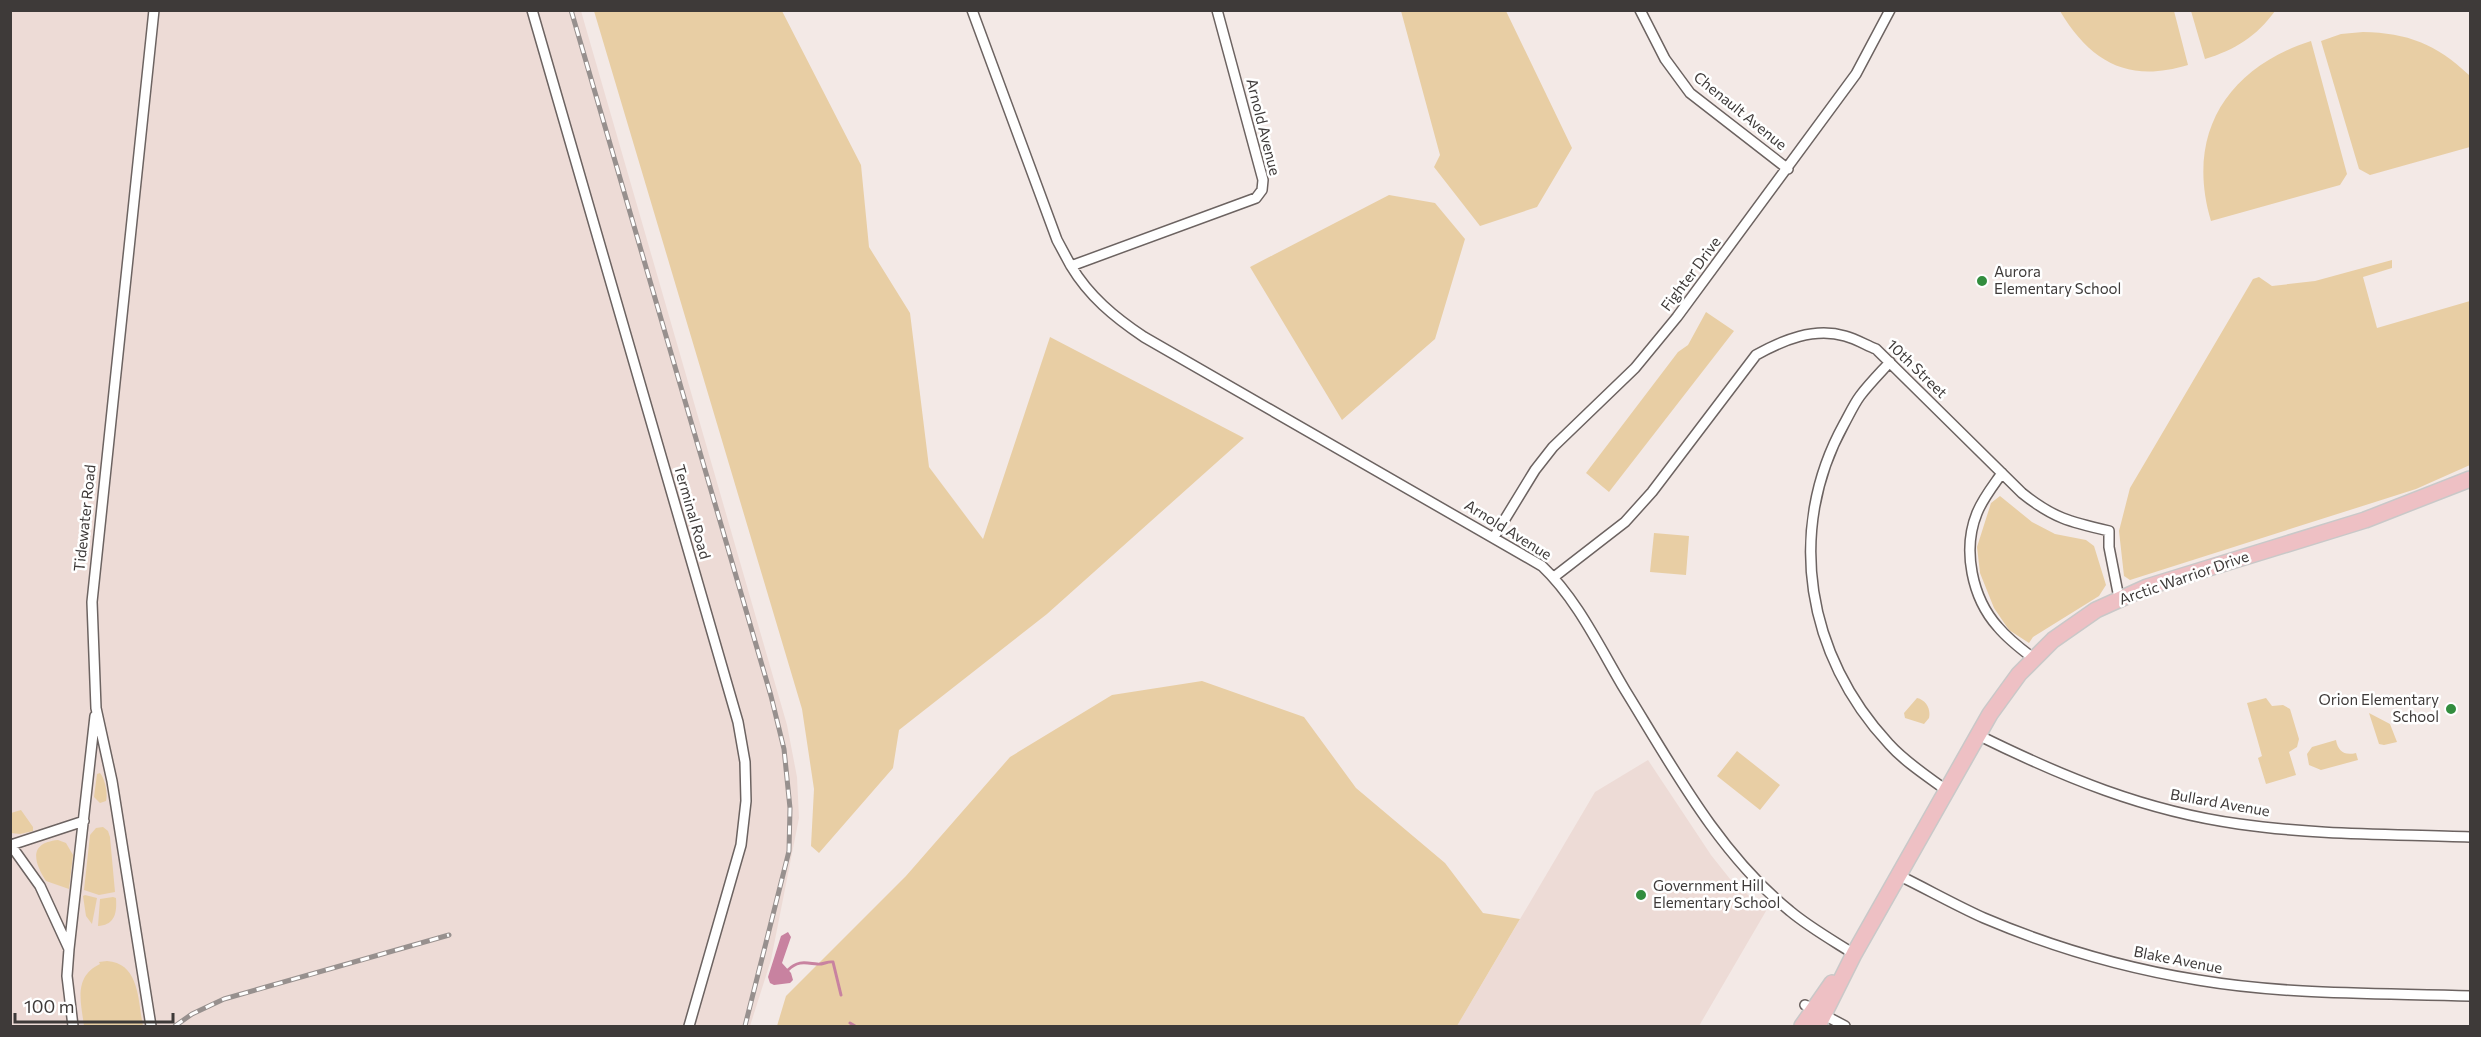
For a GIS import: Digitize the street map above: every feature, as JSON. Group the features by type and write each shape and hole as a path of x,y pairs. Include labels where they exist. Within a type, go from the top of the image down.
{"main road":[{"name":"Arctic Warrior Drive","path":"1803,1026 1815,1014 1854,954 1946,790 2003,695 2033,658 2074,624 2119,598 2147,587 2376,516 2470,479"}],"street":[{"name":"Tidewater Road","path":"151,1026 112,781 96,708 92,602 154,10"},
{"name":"Terminal Road","path":"532,10 738,722 745,762 746,801 741,845 689,1026"},
{"name":"Arnold Avenue","path":"972,10 1057,240 1079,280 1101,305 1144,337 1542,566 1554,577 1686,788 1731,853 1789,910 1854,954"},
{"name":"Arnold Avenue","path":"1071,266 1256,198 1262,190 1263,180 1217,10"},
{"name":"Chenault Avenue","path":"1640,10 1665,59 1689,93 1788,169"},
{"name":"Fighter Drive","path":"1494,537 1535,470 1553,447 1657,344 1856,74 1890,10"},
{"name":"10th Street","path":"1554,577 1625,522 1639,507 1756,354 1780,342 1803,335 1824,333 1845,336 1876,349 2037,505 2058,518 2109,531 2109,547 2119,598"},
{"path":"1890,362 1859,397 1832,446 1821,479 1814,515 1811,554 1814,598 1824,638 1841,679 1862,713 1890,746 1946,790"},
{"path":"2002,473 1976,515 1970,550 1971,567 1980,600 1989,615 1999,628 2033,658"},
{"path":"73,1026 67,976 96,708"},
{"name":"Bullard Avenue","path":"1978,735 2069,778 2122,797 2198,817 2293,830 2470,837"},
{"path":"69,949 40,886 11,844 84,821"},
{"name":"Blake Avenue","path":"1898,875 1983,917 2039,939 2080,953 2162,974 2279,990 2470,996"},
{"path":"1815,1014 1845,1026"}],"shaded area":[{"path":"2191,10 2275,11 2253,35 2226,51 2205,59"},
{"path":"10,11 581,11 787,725 797,777 799,818 771,960 750,1026 11,1026"},
{"path":"594,11 782,11 861,165 869,247 910,313 929,467 983,539 1050,337 1244,438 1047,614 899,730 893,768 819,853 811,846 814,789 802,709"},
{"path":"1401,11 1506,11 1572,148 1537,207 1480,226 1434,167 1440,155"},
{"path":"2060,11 2174,11 2188,65 2167,70 2147,71 2130,70 2114,64 2099,56 2085,44"},
{"path":"2363,32 2394,35 2420,42 2445,55 2469,75 2470,147 2370,175 2359,169 2321,41 2341,34"},
{"path":"2311,41 2347,174 2340,185 2211,221 2204,189 2204,160 2209,133 2220,109 2236,87 2256,68 2282,53"},
{"path":"1389,195 1435,203 1465,239 1435,339 1342,420 1250,267"},
{"path":"2392,260 2392,268 2363,277 2377,328 2470,301 2470,465 2416,489 2130,580 2124,576 2119,531 2130,488 2253,279 2259,277 2272,286 2315,281"},
{"path":"1706,312 1734,331 1609,492 1586,473 1678,352 1688,345"},
{"path":"2000,496 2032,522 2055,534 2086,540 2094,546 2106,585 2099,596 2033,637 2029,643 2009,630 1994,608 1980,573 1977,547 1991,503"},
{"path":"1654,533 1689,536 1686,575 1650,572"},
{"path":"1202,681 1304,717 1356,788 1445,863 1483,913 1520,919 1457,1026 777,1026 786,996 906,876 1010,757 1112,695"},
{"path":"1917,698 1923,701 1928,708 1929,718 1924,724 1905,718 1904,713"},
{"path":"2266,698 2272,706 2283,705 2290,709 2299,739 2297,747 2289,752 2296,775 2266,784 2258,758 2262,756 2247,703"},
{"path":"2369,713 2390,724 2397,742 2379,744"},
{"path":"2336,740 2342,752 2356,753 2358,760 2321,770 2309,765 2307,754 2312,747"},
{"path":"1737,751 1780,785 1760,810 1717,776"},
{"name":"Government Hill Elementary School","path":"1648,760 1711,855 1730,879 1766,911 1699,1026 1457,1026 1595,792"},
{"path":"100,773 105,782 107,794 106,801 100,803 94,797 97,774"},
{"path":"21,810 33,827 33,831 20,834 11,833 11,813"},
{"path":"103,827 108,831 110,837 115,892 99,895 84,890 90,835 96,828"},
{"path":"58,840 66,843 73,855 69,889 46,881 37,860 38,849 42,845"},
{"path":"83,896 97,898 92,924 86,916"},
{"path":"116,898 114,917 108,923 98,926 100,899"},
{"path":"788,932 791,937 782,963 791,973 793,980 790,983 774,985 770,983 768,977 781,936"},
{"path":"99,962 118,963 132,976 136,985 143,1026 84,1026 82,983 91,969 100,964"}],"waterway":[{"path":"788,970 799,963 833,962 841,995"},
{"path":"850,1023 855,1026"}],"railway":[{"path":"571,10 771,696 784,749 790,808 789,851 745,1026"},
{"path":"175,1026 192,1014 224,999 449,935"}],"place":[{"name":"Aurora Elementary School","path":"1982,281"},
{"name":"Orion Elementary School","path":"2451,709"},
{"name":"Government Hill Elementary School","path":"1641,895"}]}
